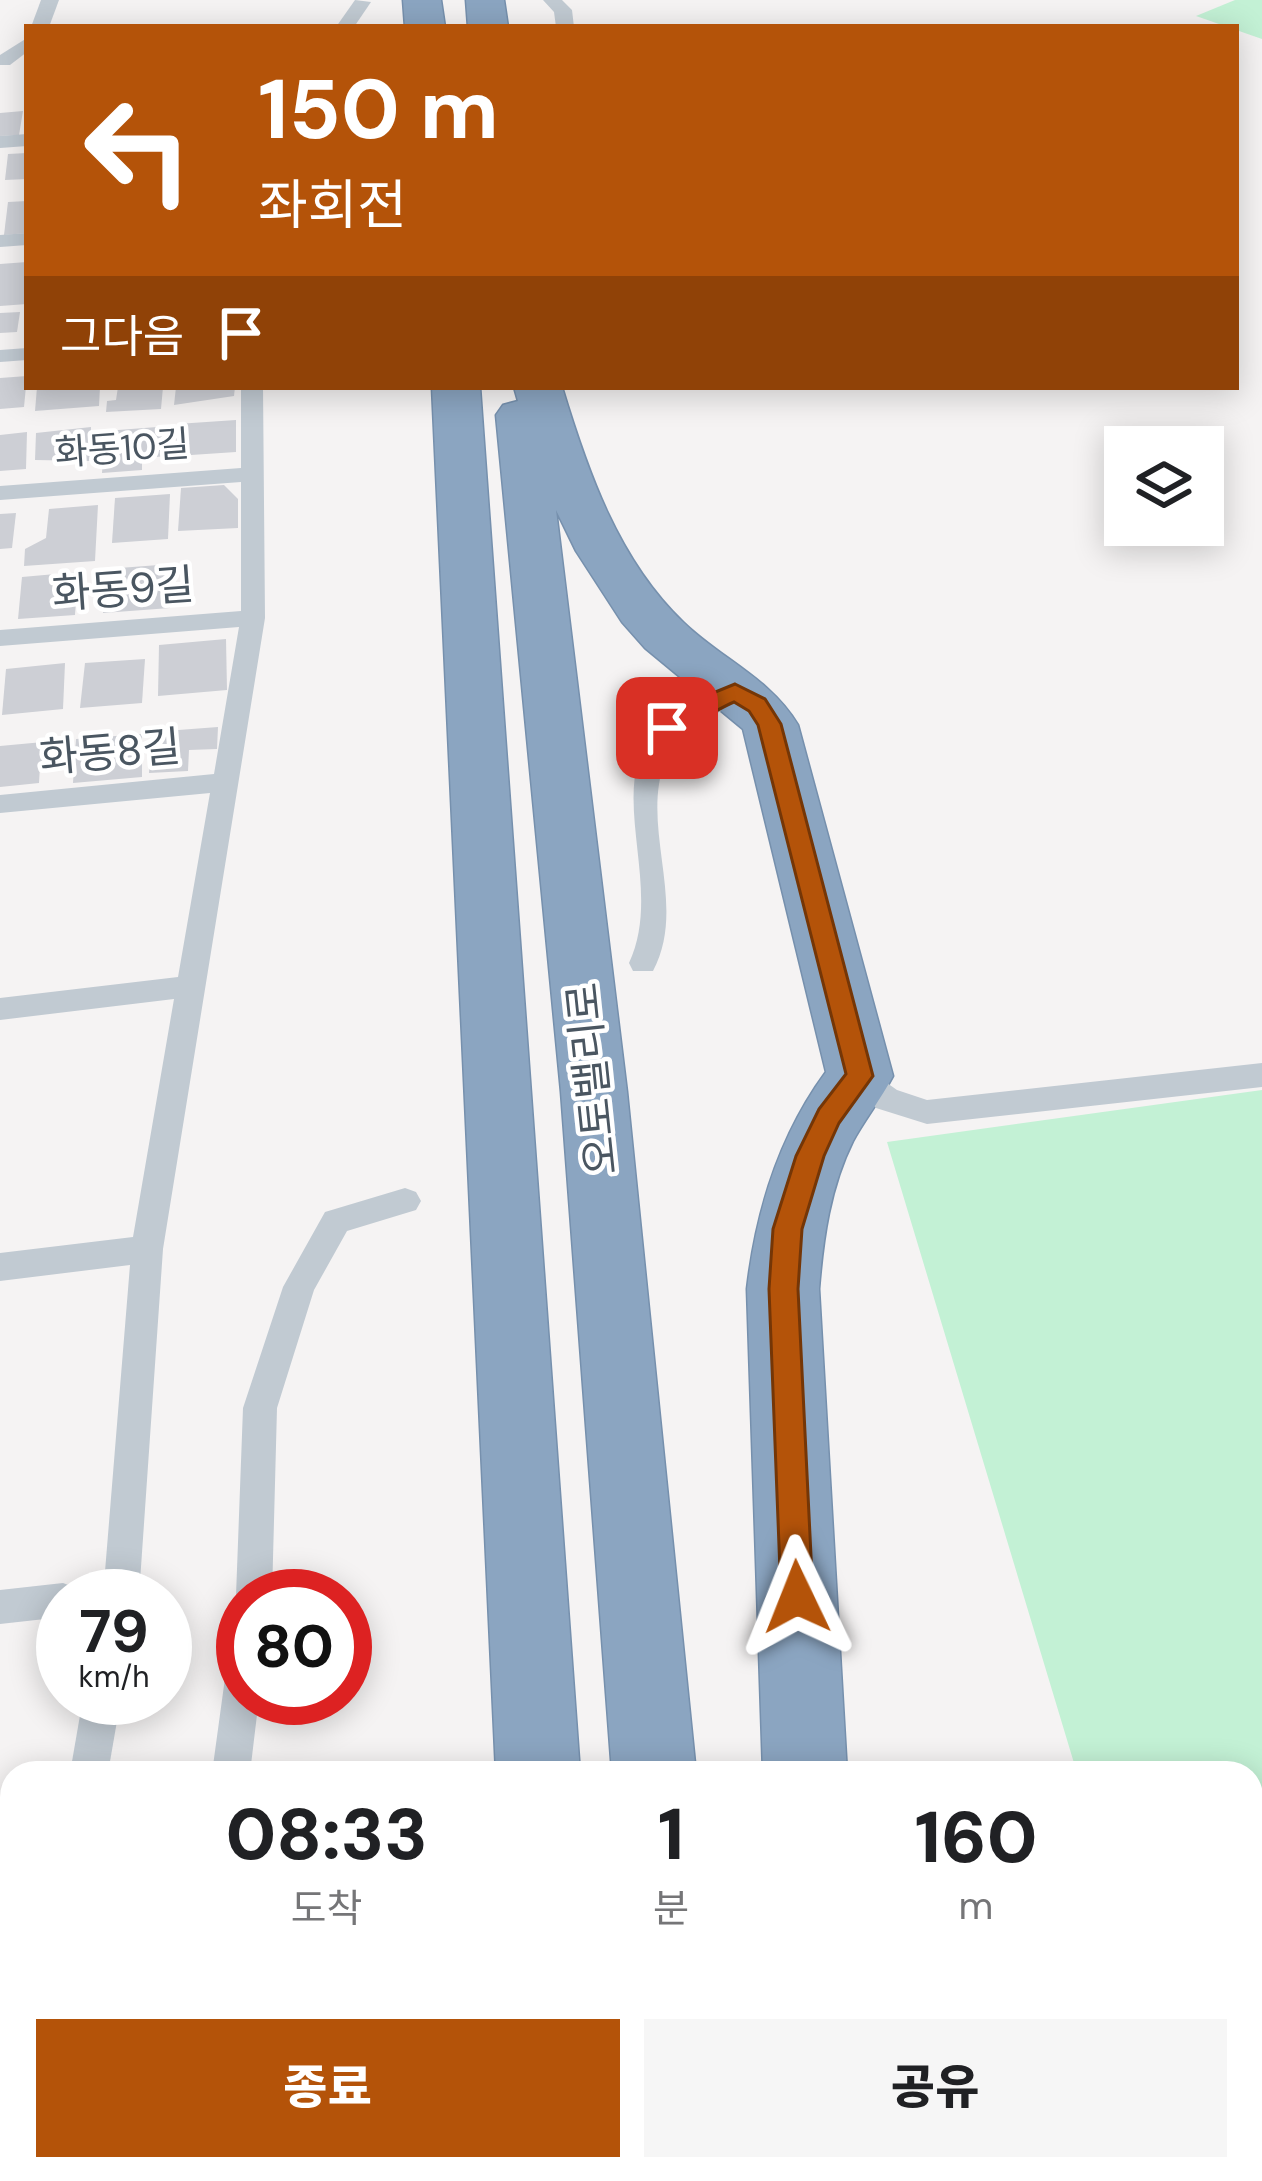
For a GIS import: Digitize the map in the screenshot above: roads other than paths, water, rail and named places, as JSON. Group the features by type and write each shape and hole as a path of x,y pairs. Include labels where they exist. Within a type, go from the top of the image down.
{"highway":[{"path":"456,390 537,1761"},
{"name":"오토밸리로","path":"517,390 594,1092 653,1761"},
{"path":"539,390 552,437 588,520 622,578 659,629 698,666 757,705 777,746 860,1076 829,1117 810,1156 788,1229 783,1289 804,1761"}],"lane":[{"path":"361,1 373,1"},
{"path":"115,1569 147,1249 253,618 252,390"},
{"name":"화동10길","path":"0,494 249,474"},
{"name":"화동9길","path":"0,638 253,618"},
{"path":"643,963 655,940 645,787 651,758 667,728 689,712 735,692"},
{"name":"화동8길","path":"0,804 227,782"},
{"path":"0,1009 193,986"},
{"path":"860,1076 887,1099 927,1112 1262,1075"},
{"path":"255,1569 260,1408 299,1287 336,1221 405,1201"},
{"path":"0,1268 147,1249"},
{"path":"0,1607 36,1603"},
{"path":"90,1761 97,1725"},
{"path":"233,1761 237,1725"}]}
